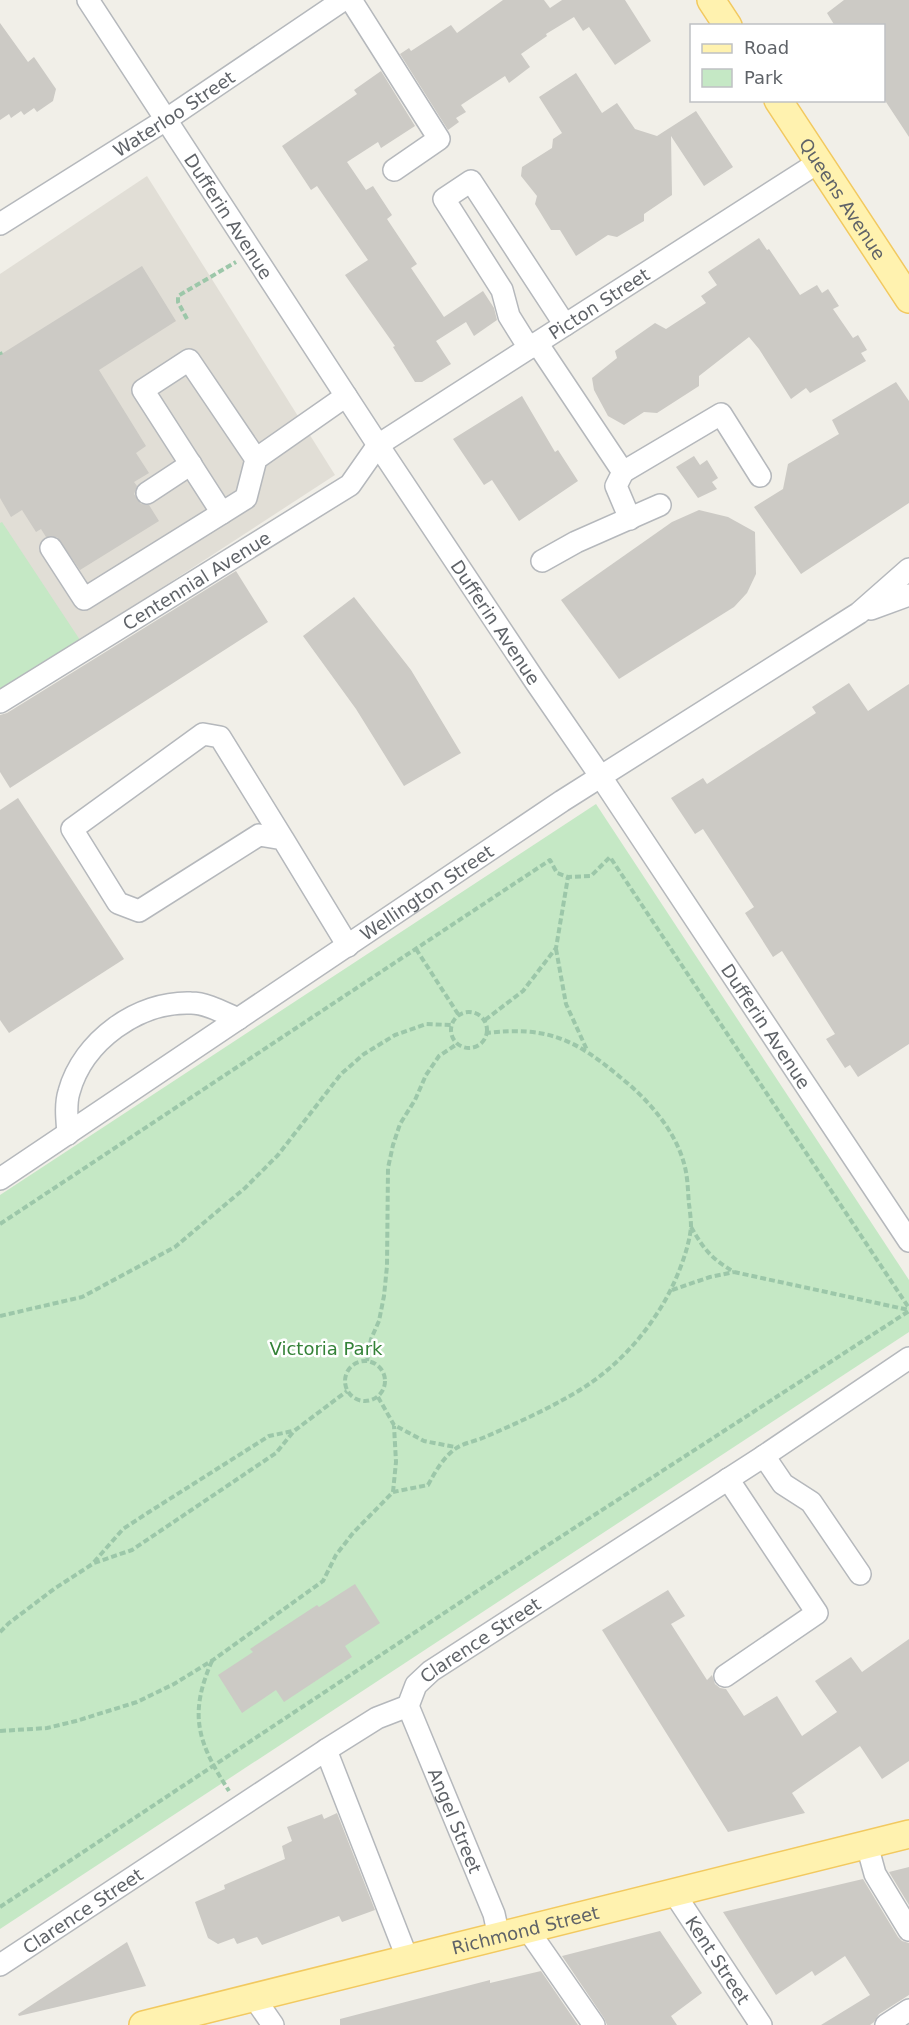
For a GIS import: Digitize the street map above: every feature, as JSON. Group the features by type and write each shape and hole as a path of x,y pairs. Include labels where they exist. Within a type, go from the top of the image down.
{"main road":[{"path":"711,0 727,24"},
{"name":"Queens Avenue","path":"779,102 909,299"},
{"name":"Richmond Street","path":"143,2025 909,1834"}],"street":[{"name":"Dufferin Avenue","path":"88,0 378,445 535,681 602,777 909,1241"},
{"name":"Waterloo Street","path":"0,224 167,119 343,0"},
{"path":"351,0 439,139 394,170"},
{"name":"Picton Street","path":"378,445 819,162"},
{"path":"565,325 471,181 444,199 502,290 509,316 533,345 623,472"},
{"path":"222,513 142,390 189,360 256,459"},
{"path":"51,548 84,599 246,498 256,459 346,396"},
{"path":"630,519 616,486 623,472 721,414 760,476"},
{"name":"Centennial Avenue","path":"0,702 350,485 378,445"},
{"path":"147,493 191,464"},
{"path":"542,561 576,542 660,505"},
{"name":"Wellington Street","path":"0,1179 562,801 859,613 909,569"},
{"name":"Wellington Street","path":"859,613 909,595"},
{"path":"282,839 259,835 139,911 118,903 72,829 203,735 220,737 348,946"},
{"path":"68,1134 69,1092 79,1069 94,1046 113,1029 134,1016 152,1009 192,1002 211,1007 238,1019"},
{"name":"Clarence Street","path":"0,1965 326,1750 377,1718 408,1706 416,1685 431,1671 764,1456 909,1358"},
{"path":"764,1456 783,1484 812,1502 860,1574"},
{"path":"725,1676 817,1613 728,1479"},
{"name":"Angel Street","path":"408,1706 494,1914 499,1937"},
{"path":"326,1750 408,1960"},
{"path":"867,1845 875,1874 909,1930"},
{"name":"Kent Street","path":"674,1893 761,2025"},
{"path":"528,1930 594,2025"},
{"path":"255,1998 273,2025"},
{"path":"886,2025 909,2010"}],"path":[{"path":"187,319 178,302 178,296 253,252"},
{"path":"0,1224 550,860 557,873 568,878 591,876 610,856 909,1310"},
{"path":"568,878 556,948 566,1004 588,1052"},
{"path":"485,1020 523,991 556,948"},
{"path":"416,949 458,1014"},
{"path":"476,1012 485,1020 487,1033 483,1042 478,1046 471,1048 457,1044 452,1038 451,1025 458,1014 476,1012"},
{"path":"0,1316 82,1297 175,1246 245,1188 278,1155 341,1074 364,1054 395,1035 426,1024 451,1025"},
{"path":"0,1731 47,1728 137,1702 174,1684 213,1660 322,1581 336,1555 353,1533 393,1492 428,1485 438,1468 456,1448 483,1438 573,1394 590,1383 634,1347 653,1322 671,1290 691,1227 686,1171 666,1126 641,1094 588,1052 568,1041 542,1032 516,1029 487,1033"},
{"path":"367,1361 384,1296 387,1266 388,1168 393,1144 400,1124 415,1100 426,1075 439,1056 457,1044"},
{"path":"691,1227 713,1259 734,1272 909,1310"},
{"path":"671,1290 734,1272"},
{"path":"0,1907 494,1580 909,1310"},
{"path":"367,1361 379,1366 384,1375 384,1387 378,1397 367,1401 357,1399 348,1391 345,1384 347,1373 355,1364 367,1361"},
{"path":"0,1632 54,1589 94,1563 132,1550 276,1453 294,1431 348,1391"},
{"path":"378,1397 394,1425 396,1462 393,1492"},
{"path":"394,1425 424,1441 456,1448"},
{"path":"94,1563 123,1530 149,1512 269,1436 294,1431"},
{"path":"213,1660 201,1685 197,1713 202,1738 213,1766 239,1807"}],"shaded area":[{"path":"147,176 335,475 0,693 0,274"}],"green space":[{"path":"2,522 80,640 0,693 0,523"},
{"name":"Victoria Park","path":"596,804 909,1280 909,1332 0,1929 0,1195"}],"building":[{"path":"503,0 544,0 550,8 562,0 625,0 651,41 615,65 589,27 583,31 574,17 546,34 547,36 521,54 530,67 509,83 505,76 461,105 466,112 456,118 459,122 448,130 400,54 409,48 411,51 451,25 457,33"},
{"path":"844,0 909,0 909,137 885,101 885,24 834,24 827,13"},
{"path":"0,23 28,62 34,57 56,89 53,101 37,112 34,108 24,115 21,111 11,118 9,114 0,120"},
{"path":"381,71 415,126 381,148 378,142 347,162 366,190 373,186 392,215 387,219 417,264 411,268 444,317 483,291 494,308 497,320 474,336 466,322 436,341 451,364 422,382 415,382 393,347 395,346 345,275 368,260 317,186 311,190 282,146 357,94 354,90"},
{"path":"576,73 602,113 617,103 635,129 657,136 696,111 733,167 704,186 671,136 672,195 644,214 644,221 617,237 608,235 576,256 560,230 551,230 535,204 537,196 521,176 522,167 552,148 553,139 562,133 539,97"},
{"path":"759,238 800,295 817,285 822,293 828,289 839,306 833,309 853,338 858,335 867,350 861,353 866,361 810,393 806,388 791,399 749,337 699,376 699,386 657,413 644,412 624,425 608,416 594,390 592,378 617,358 615,351 655,323 666,329 706,303 701,296 717,285 708,272"},
{"path":"142,266 176,321 99,370 146,446 136,453 149,473 134,482 137,486 134,494 141,504 149,505 159,521 80,570 57,537 46,537 41,529 36,532 22,510 11,517 0,498 0,355"},
{"path":"896,382 909,401 909,503 801,574 754,507 783,489 788,464 839,434 832,420"},
{"path":"522,396 555,452 558,450 578,481 519,521 492,480 484,485 453,439"},
{"path":"694,456 700,465 707,460 718,478 712,482 717,489 698,498 676,467"},
{"path":"699,510 728,517 755,532 756,574 747,593 734,607 619,679 561,600 672,522"},
{"path":"236,571 268,622 10,788 0,772 0,715 7,713"},
{"path":"354,597 411,670 461,753 404,786 356,709 303,636"},
{"path":"849,683 868,711 909,684 909,1044 858,1077 850,1065 845,1068 826,1039 835,1034 782,951 773,957 745,913 754,907 703,829 695,834 671,798 703,778 707,784 816,713 812,707"},
{"path":"18,798 124,959 9,1033 0,1020 0,810"},
{"path":"355,1584 380,1623 345,1646 352,1657 284,1702 276,1690 242,1713 218,1675 253,1652 250,1649 317,1605 319,1607"},
{"path":"668,1590 685,1616 671,1624 707,1680 712,1675 715,1684 726,1689 744,1716 777,1696 802,1736 837,1712 815,1681 851,1657 862,1672 909,1639 909,1761 882,1779 860,1746 792,1793 805,1813 728,1832 602,1630"},
{"path":"337,1813 375,1910 342,1922 339,1916 262,1945 257,1937 237,1944 234,1938 218,1944 208,1938 195,1902 225,1889 224,1885 285,1859 282,1846 292,1841 287,1827 322,1814 324,1819"},
{"path":"909,1867 909,1905 889,1872"},
{"path":"863,1879 898,1937 909,1943 909,1995 879,2014 870,2025 821,2025 870,1995 845,1956 815,1976 812,1971 776,1995 723,1912"},
{"path":"660,1931 702,1993 671,2016 677,2025 607,2025 562,1956"},
{"path":"127,1942 146,1986 19,2016 18,2014"},
{"path":"541,1971 578,2025 340,2025 340,2019 490,1980 490,1983"}]}
